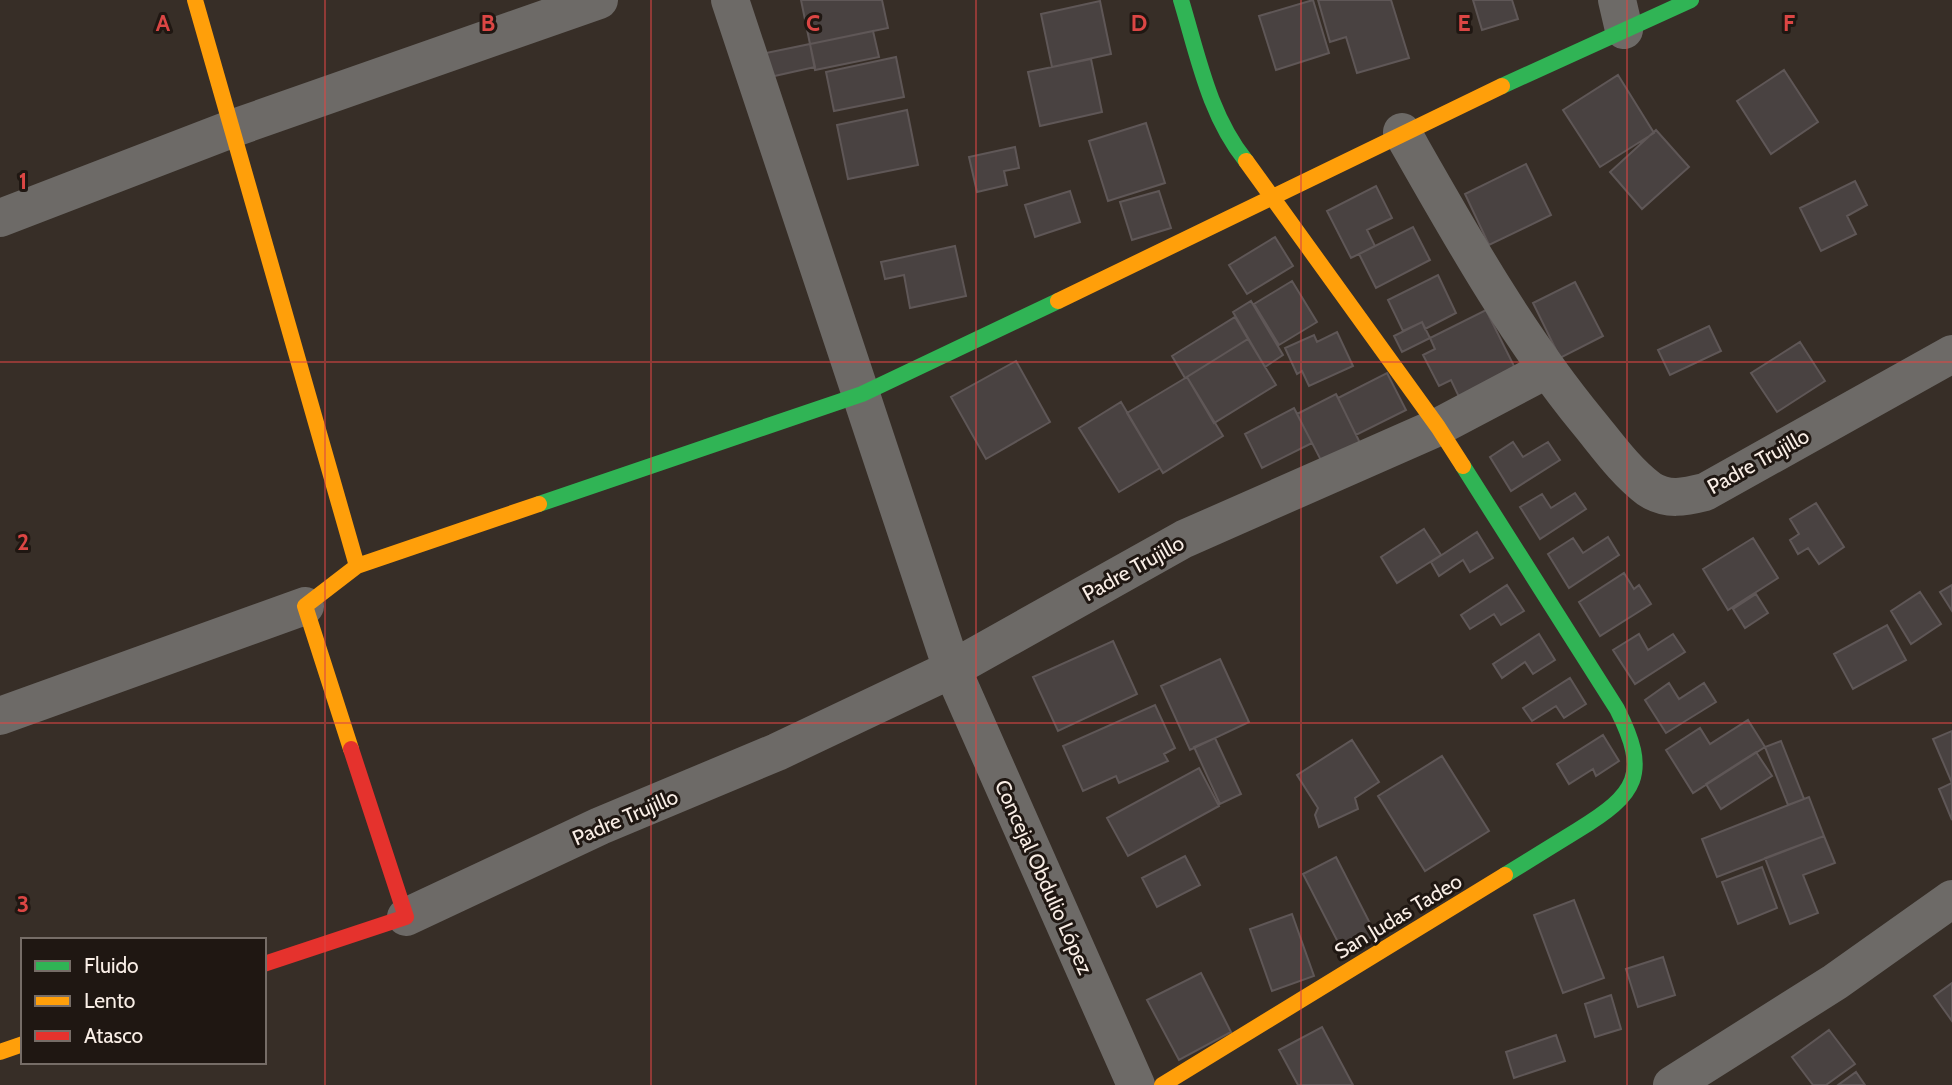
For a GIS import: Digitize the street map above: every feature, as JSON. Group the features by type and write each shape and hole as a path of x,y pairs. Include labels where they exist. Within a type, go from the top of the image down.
{"street":[{"path":"195,0 234,128 357,566"},
{"path":"0,218 234,128 599,0"},
{"name":"Concejal Obdulio López","path":"730,0 952,669 1136,1085"},
{"path":"1181,0 1217,116 1229,140 1275,198 1438,427"},
{"path":"0,716 305,606 357,566 862,394 1275,198 1620,15 1691,0"},
{"path":"1402,132 1466,244 1546,370"},
{"name":"Padre Trujillo","path":"266,963 406,917 600,826 777,752 952,669 1184,539 1438,427 1546,370 1623,465 1651,490 1676,499 1704,492 1952,354"},
{"name":"San Judas Tadeo","path":"1162,1085 1612,810 1630,792 1637,766 1633,738 1438,427"},
{"path":"305,606 406,917"},
{"path":"1672,1085 1835,982 1952,899"},
{"path":"0,1052 21,1045"}],"building":[{"path":"801,0 882,0 888,28 810,44"},
{"path":"1313,0 1329,53 1276,70 1259,16"},
{"path":"1318,0 1391,0 1409,58 1357,73 1346,37 1330,42"},
{"path":"1473,0 1512,0 1518,19 1482,30"},
{"path":"1100,1 1111,54 1052,67 1041,14"},
{"path":"873,31 879,57 815,70 810,44"},
{"path":"810,44 815,67 770,77 766,53"},
{"path":"896,57 904,97 834,111 826,72"},
{"path":"1091,59 1102,112 1040,126 1028,72"},
{"path":"1784,70 1818,122 1771,154 1737,101"},
{"path":"1618,75 1654,133 1600,167 1563,110"},
{"path":"907,110 918,165 848,179 837,125"},
{"path":"1146,123 1165,183 1108,201 1089,141"},
{"path":"1656,130 1689,167 1642,209 1610,172"},
{"path":"1015,147 1019,168 1004,171 1007,185 977,192 969,157"},
{"path":"1526,164 1551,215 1489,245 1465,194"},
{"path":"1855,181 1867,205 1847,216 1856,234 1821,251 1800,208"},
{"path":"1376,186 1392,218 1367,230 1375,246 1351,258 1327,211"},
{"path":"1070,191 1080,222 1035,237 1025,205"},
{"path":"1159,191 1171,228 1132,240 1120,202"},
{"path":"1413,227 1430,260 1376,288 1359,254"},
{"path":"1275,237 1293,266 1247,294 1229,265"},
{"path":"955,246 966,296 910,308 904,275 885,279 881,262"},
{"path":"1438,275 1456,313 1425,329 1422,322 1403,331 1388,300"},
{"path":"1292,281 1317,322 1279,345 1254,304"},
{"path":"1575,282 1603,336 1560,358 1533,303"},
{"path":"1251,301 1283,355 1265,367 1233,312"},
{"path":"1486,310 1516,370 1460,399 1451,380 1439,386 1423,355 1435,349 1430,338"},
{"path":"1235,317 1248,339 1185,378 1172,356"},
{"path":"1422,322 1430,338 1402,352 1394,336"},
{"path":"1709,326 1721,351 1670,375 1658,350"},
{"path":"1337,332 1353,366 1309,386 1302,371 1297,374 1285,348 1314,335 1317,342"},
{"path":"1248,339 1276,385 1214,423 1187,377"},
{"path":"1800,342 1825,381 1777,412 1751,373"},
{"path":"1016,361 1050,422 986,459 951,397"},
{"path":"1387,373 1406,410 1356,435 1338,398"},
{"path":"1187,377 1223,436 1163,473 1127,413"},
{"path":"1336,394 1363,449 1325,468 1297,414"},
{"path":"1121,402 1160,468 1119,492 1079,428"},
{"path":"1294,408 1312,443 1262,468 1245,434"},
{"path":"1513,442 1523,457 1548,442 1560,460 1511,491 1490,457"},
{"path":"1575,493 1586,509 1540,539 1520,507 1542,494 1551,508"},
{"path":"1816,503 1844,547 1819,564 1808,548 1798,554 1790,540 1799,534 1790,519"},
{"path":"1424,529 1441,555 1397,583 1381,557"},
{"path":"1477,532 1493,558 1470,572 1463,560 1439,576 1431,562"},
{"path":"1608,537 1619,555 1569,588 1548,554 1573,538 1583,553"},
{"path":"1753,538 1778,578 1728,610 1703,569"},
{"path":"1624,573 1634,589 1639,585 1651,604 1600,636 1579,602"},
{"path":"1507,585 1524,611 1501,625 1494,614 1470,629 1461,615"},
{"path":"1952,585 1952,611 1940,592"},
{"path":"1920,592 1941,624 1911,644 1891,611"},
{"path":"1756,594 1768,613 1745,628 1733,609"},
{"path":"1887,625 1906,660 1853,689 1834,654"},
{"path":"1539,634 1555,660 1533,674 1525,662 1502,678 1493,664"},
{"path":"1639,634 1648,650 1673,634 1685,652 1635,684 1613,650"},
{"path":"1113,641 1137,694 1058,731 1033,677"},
{"path":"1220,659 1249,722 1190,750 1161,686"},
{"path":"1570,678 1586,704 1564,718 1556,706 1532,721 1523,708"},
{"path":"1669,683 1679,699 1704,683 1716,702 1666,733 1645,700"},
{"path":"1155,705 1175,748 1164,754 1168,761 1119,783 1116,776 1083,791 1063,746"},
{"path":"1748,720 1765,747 1693,793 1666,750 1700,728 1710,744"},
{"path":"1952,731 1952,783 1933,739"},
{"path":"1603,735 1619,761 1596,776 1593,769 1569,784 1557,764"},
{"path":"1215,738 1241,794 1220,804 1194,747"},
{"path":"1352,740 1379,782 1355,798 1358,809 1319,827 1315,815 1318,808 1297,775"},
{"path":"1781,741 1804,799 1788,805 1765,747"},
{"path":"1756,752 1772,776 1721,809 1706,784"},
{"path":"1442,756 1489,831 1425,871 1378,796"},
{"path":"1199,768 1219,806 1128,856 1107,818"},
{"path":"1952,783 1952,820 1939,789"},
{"path":"1809,797 1824,836 1717,877 1702,839"},
{"path":"1824,836 1835,863 1803,875 1818,913 1790,924 1765,858"},
{"path":"1185,856 1200,885 1157,907 1142,878"},
{"path":"1336,857 1376,935 1343,952 1303,874"},
{"path":"1762,867 1777,908 1738,924 1722,882"},
{"path":"1574,900 1604,978 1563,993 1534,915"},
{"path":"1292,914 1314,976 1272,991 1250,929"},
{"path":"1663,957 1675,995 1638,1007 1626,969"},
{"path":"1201,973 1231,1032 1179,1060 1147,1000"},
{"path":"1952,983 1952,1021 1934,996"},
{"path":"1611,995 1621,1029 1595,1037 1585,1004"},
{"path":"1322,1027 1353,1085 1298,1085 1279,1050"},
{"path":"1829,1030 1855,1064 1826,1085 1813,1085 1792,1057"},
{"path":"1556,1035 1565,1061 1514,1078 1506,1052"},
{"path":"1856,1072 1865,1085 1838,1085"}],"traffic: fast":[{"path":"1181,0 1214,105 1233,143 1246,161"},
{"path":"1502,86 1691,0"},
{"path":"539,504 862,394 1058,301"},
{"path":"1463,466 1617,709 1627,731 1635,766 1632,780 1614,805 1505,875"}],"traffic: slow":[{"path":"195,0 357,566"},
{"path":"1058,301 1502,86"},
{"path":"1246,161 1438,427 1463,466"},
{"path":"351,749 305,606 357,566 539,504"},
{"path":"1162,1085 1505,875"},
{"path":"0,1052 21,1045"}],"traffic: jam":[{"path":"266,963 406,917 351,749"}]}
